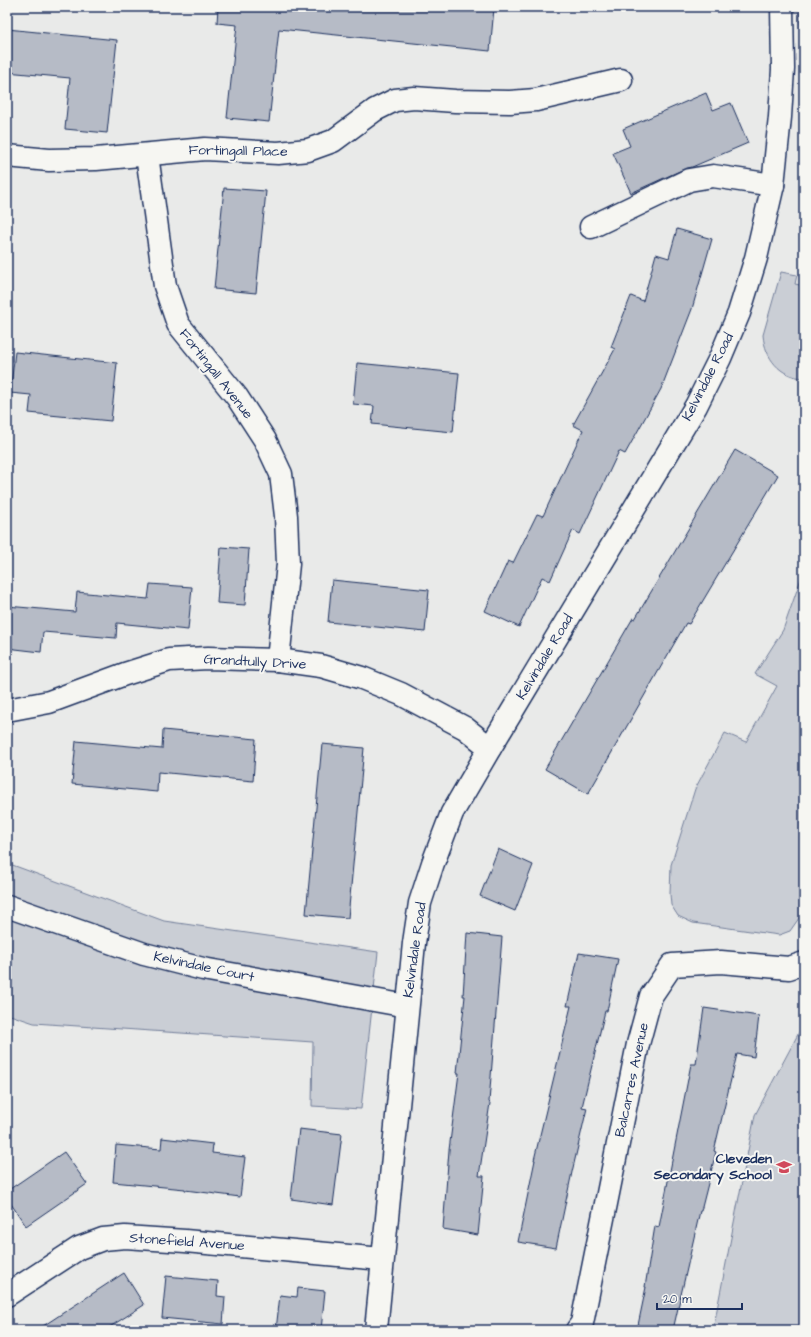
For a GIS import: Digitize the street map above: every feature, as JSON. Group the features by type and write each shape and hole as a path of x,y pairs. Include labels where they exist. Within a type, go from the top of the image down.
{"street":[{"name":"Kelvindale Road","path":"376,1330 414,943 420,903 432,863 452,814 490,748 696,406 720,358 739,313 756,258 773,186 783,69 782,7"},
{"name":"Fortingall Place","path":"7,156 49,160 96,160 205,149 278,153 308,150 334,141 375,110 395,100 414,98 455,101 510,102 536,100 621,80"},
{"name":"Fortingall Avenue","path":"147,155 165,286 178,324 237,397 265,440 281,474 286,516 288,564 278,660"},
{"path":"591,227 689,180 713,176 773,186"},
{"name":"Grandtully Drive","path":"7,710 48,702 169,660 208,658 278,660 321,666 362,678 401,694 465,728 490,748"},
{"name":"Kelvindale Court","path":"7,906 144,954 203,969 407,1006"},
{"name":"Balcarres Avenue","path":"576,1330 582,1323 638,1044 651,996 672,965 721,962 789,968 804,964"},
{"name":"Stonefield Avenue","path":"7,1294 79,1248 103,1239 125,1237 185,1241 382,1259"}],"shaded area":[{"path":"799,7 804,7 804,88"},
{"path":"781,272 797,275 795,284 804,286 804,378 795,377 788,374 775,365 764,343 763,335"},
{"path":"804,570 804,911 790,931 779,935 693,923 678,916 671,905 671,865 695,789 725,733 746,742 777,686 755,674 783,630"},
{"path":"7,863 164,921 378,952 361,1109 312,1106 313,1042 34,1023 7,1014"},
{"name":"Cleveden Secondary School","path":"804,1023 804,1330 713,1330 755,1115"}],"building":[{"path":"218,7 494,8 490,51 279,29 269,122 227,118 237,25 217,23"},
{"path":"7,29 117,40 107,133 65,129 70,78 7,72"},
{"path":"706,93 713,110 731,103 748,143 684,169 631,193 613,153 630,146 623,129"},
{"path":"224,188 266,191 256,293 214,289"},
{"path":"677,229 712,239 692,309 661,389 625,454 619,451 580,534 573,530 550,581 542,577 519,627 485,611 508,561 513,563 537,514 543,516 583,430 573,425 615,349 611,347 631,296 643,301 656,254 669,258"},
{"path":"15,352 117,363 111,421 29,413 31,395 10,393"},
{"path":"357,363 459,373 453,432 372,424 374,406 353,404"},
{"path":"735,450 778,475 689,624 686,623 588,794 545,769 633,618 635,619"},
{"path":"221,547 249,549 245,605 217,603"},
{"path":"332,580 429,590 425,632 328,622"},
{"path":"150,584 192,587 188,630 117,623 116,638 43,632 41,652 7,648 7,606 75,612 77,592 148,599"},
{"path":"163,730 256,739 253,781 158,772 157,792 72,784 76,741 162,749"},
{"path":"322,744 364,748 348,918 306,914"},
{"path":"498,849 533,865 515,911 480,896"},
{"path":"467,933 502,937 490,1103 479,1176 484,1176 478,1235 443,1229 449,1150 459,1073 457,1073 465,996 463,996"},
{"path":"579,953 618,959 607,1011 605,1011 582,1107 587,1108 556,1248 518,1242 534,1160 571,1006 567,1006"},
{"path":"704,1008 759,1016 754,1057 737,1054 714,1151 716,1152 700,1211 673,1330 637,1330 646,1287 655,1226 659,1227 691,1064 696,1064"},
{"path":"299,1129 342,1134 333,1205 291,1199"},
{"path":"162,1138 213,1144 212,1153 245,1157 240,1197 185,1189 113,1182 116,1145 161,1149"},
{"path":"64,1152 87,1184 26,1226 7,1198 7,1191"},
{"path":"124,1273 144,1305 105,1330 37,1330"},
{"path":"166,1276 218,1281 217,1296 225,1297 223,1324 162,1318"},
{"path":"298,1288 325,1291 321,1330 276,1330 280,1295 297,1297"}],"place":[{"name":"Cleveden Secondary School","path":"784,1167"}]}
